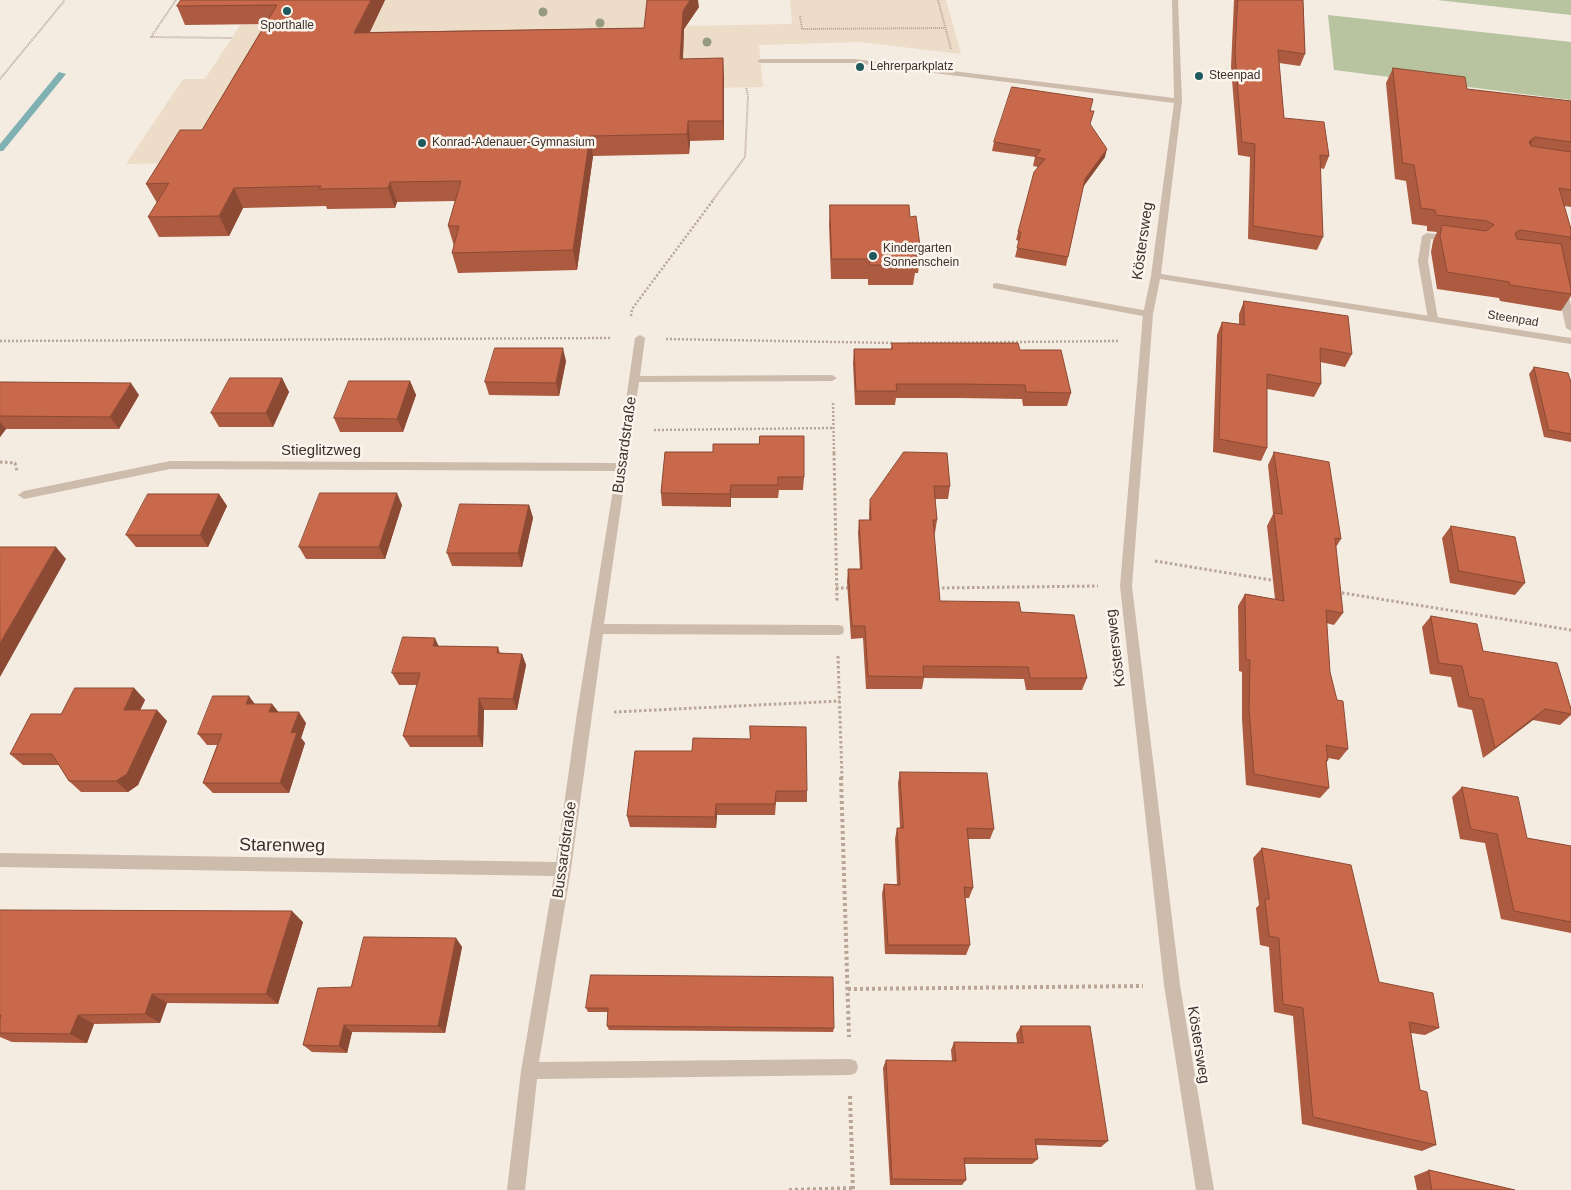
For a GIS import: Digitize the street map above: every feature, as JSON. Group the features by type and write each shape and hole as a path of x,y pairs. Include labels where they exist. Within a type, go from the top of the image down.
{"street":[{"name":"Köstersweg","path":"1175,0 1178,101 1156,276 1148,314 1126,586 1172,986 1205,1190"},
{"path":"760,61 854,61 1178,101"},
{"path":"1433,319 1423,261 1427,236 1467,241"},
{"path":"1560,275 1571,328"},
{"name":"Steenpad","path":"1156,276 1571,341"},
{"path":"996,286 1148,314"},
{"name":"Bussardstraße","path":"516,1190 530,1070 563,869 584,713 628,430 640,338"},
{"name":"Bussardstraße","path":"634,379 832,378"},
{"name":"Stieglitzweg","path":"24,495 170,465 622,467"},
{"path":"598,629 838,630"},
{"name":"Starenweg","path":"0,860 563,869"},
{"path":"530,1070 850,1067"}],"path":[{"path":"0,78 65,0"},
{"path":"176,0 150,36 232,38"},
{"path":"938,0 952,53 951,72"},
{"path":"800,16 802,29 946,28"},
{"path":"624,338 632,309 745,157 748,96 746,88"},
{"path":"0,341 624,338 832,343 1147,341"},
{"path":"789,1190 853,1189 832,378"},
{"path":"628,430 833,428"},
{"path":"1129,557 1286,583"},
{"path":"936,588 1126,586"},
{"path":"836,588 856,588"},
{"path":"1335,591 1571,630"},
{"path":"584,713 840,701"},
{"path":"848,989 1172,986"}],"green space":[{"path":"1437,0 1571,0 1571,15"},
{"path":"1328,15 1571,42 1571,100 1334,70"}],"shaded area":[{"path":"385,0 651,0 685,26 792,24 790,0 946,0 961,54 860,42 759,45 763,87 699,88 179,163 126,164 183,79 205,79 241,24 374,22"}],"building":[{"name":"Konrad-Adenauer-Gymnasium","path":"181,0 371,0 354,33 644,28 647,0 690,0 683,11 680,59 723,58 723,121 688,121 687,134 590,136 573,250 452,253 459,226 448,226 461,181 390,182 388,188 319,189 321,186 234,188 219,216 148,217 169,183 146,184 180,130 202,130 277,5 177,6"},
{"path":"1238,0 1303,0 1305,54 1278,50 1284,118 1324,122 1329,156 1320,155 1323,237 1253,226 1255,144 1242,142 1235,54"},
{"path":"1393,68 1465,77 1467,89 1571,101 1571,142 1535,137 1529,142 1531,146 1571,152 1571,190 1559,188 1571,229 1571,240 1570,237 1520,230 1515,233 1517,239 1561,244 1571,294 1510,285 1509,282 1447,272 1440,236 1442,225 1486,231 1494,225 1487,221 1436,215 1435,210 1421,208 1414,165 1403,163"},
{"path":"1012,87 1093,99 1090,111 1094,111 1090,124 1107,149 1085,179 1068,257 1017,248 1021,232 1018,232 1034,172 1045,159 1035,157 1041,150 994,142"},
{"name":"Kindergarten Sonnenschein","path":"830,205 909,205 910,217 916,216 921,253 914,253 916,265 870,265 869,259 832,259"},
{"path":"1244,301 1348,316 1352,354 1320,348 1321,384 1267,374 1267,448 1219,439 1222,322 1244,325"},
{"path":"892,343 1018,343 1020,350 1061,350 1071,393 1026,392 1025,385 962,384 896,384 897,391 856,391 854,349 892,349"},
{"path":"495,348 563,348 556,383 485,382"},
{"path":"1534,367 1568,373 1571,382 1571,434 1549,430"},
{"path":"230,378 282,378 266,413 211,413"},
{"path":"349,381 410,381 397,419 334,418"},
{"path":"0,382 131,383 110,417 0,416"},
{"path":"760,436 804,436 804,477 778,477 778,485 731,485 730,494 661,493 665,452 713,452 713,444 759,444"},
{"path":"904,452 947,453 950,486 934,486 937,520 933,520 940,601 1019,602 1021,612 1074,615 1087,678 1030,678 1028,667 923,666 924,677 868,676 865,626 852,626 848,569 862,569 859,520 871,520 870,500"},
{"path":"1274,452 1329,462 1341,539 1335,538 1343,613 1326,610 1330,672 1337,700 1343,701 1348,749 1326,745 1329,788 1254,774 1249,708 1250,660 1246,659 1245,594 1284,601 1274,513 1282,514"},
{"path":"320,493 397,493 379,547 299,547"},
{"path":"148,494 219,494 200,535 126,535"},
{"path":"460,504 529,505 518,553 447,553"},
{"path":"1451,526 1515,537 1525,583 1459,571"},
{"path":"0,547 56,547 0,643"},
{"path":"1431,616 1477,624 1483,651 1557,663 1571,714 1545,709 1495,748 1483,699 1469,697 1462,666 1439,663"},
{"path":"403,637 435,638 433,646 498,647 497,653 522,654 513,699 479,698 478,736 403,736 420,673 392,673"},
{"path":"75,688 134,688 124,710 157,710 127,774 116,781 69,781 52,754 10,754 31,714 61,714"},
{"path":"213,696 249,696 246,704 272,704 269,712 299,712 291,733 297,732 280,783 203,783 222,734 198,734"},
{"path":"750,726 806,727 807,791 776,791 775,804 716,804 715,817 627,816 635,751 692,751 693,738 750,739"},
{"path":"900,772 987,773 994,829 967,828 973,888 964,887 970,945 888,945 884,884 900,885 897,828 903,828"},
{"path":"1462,787 1518,797 1527,838 1571,846 1571,922 1514,911 1497,834 1471,829"},
{"path":"1262,848 1351,865 1379,982 1433,993 1439,1028 1409,1022 1420,1090 1427,1092 1436,1145 1313,1117 1303,1008 1283,1004 1279,938 1269,936 1265,899 1269,899"},
{"path":"0,910 292,911 266,994 152,994 145,1014 78,1015 70,1034 0,1033"},
{"path":"364,937 456,938 438,1026 344,1025 339,1046 303,1045 318,988 351,987"},
{"path":"591,975 833,977 834,1028 607,1026 608,1008 586,1008"},
{"path":"1021,1026 1090,1026 1108,1141 1035,1139 1038,1159 964,1158 966,1180 892,1179 886,1060 956,1061 954,1042 1023,1043"},
{"path":"1429,1170 1515,1190 1432,1190"}],"waterway":[{"path":"0,149 62,74"}],"place":[{"name":"Sporthalle","path":"287,11"},
{"name":"Lehrerparkplatz","path":"860,67"},
{"name":"Steenpad","path":"1199,76"},
{"name":"Konrad-Adenauer-Gymnasium","path":"422,143"},
{"name":"Kindergarten Sonnenschein","path":"873,256"}]}
